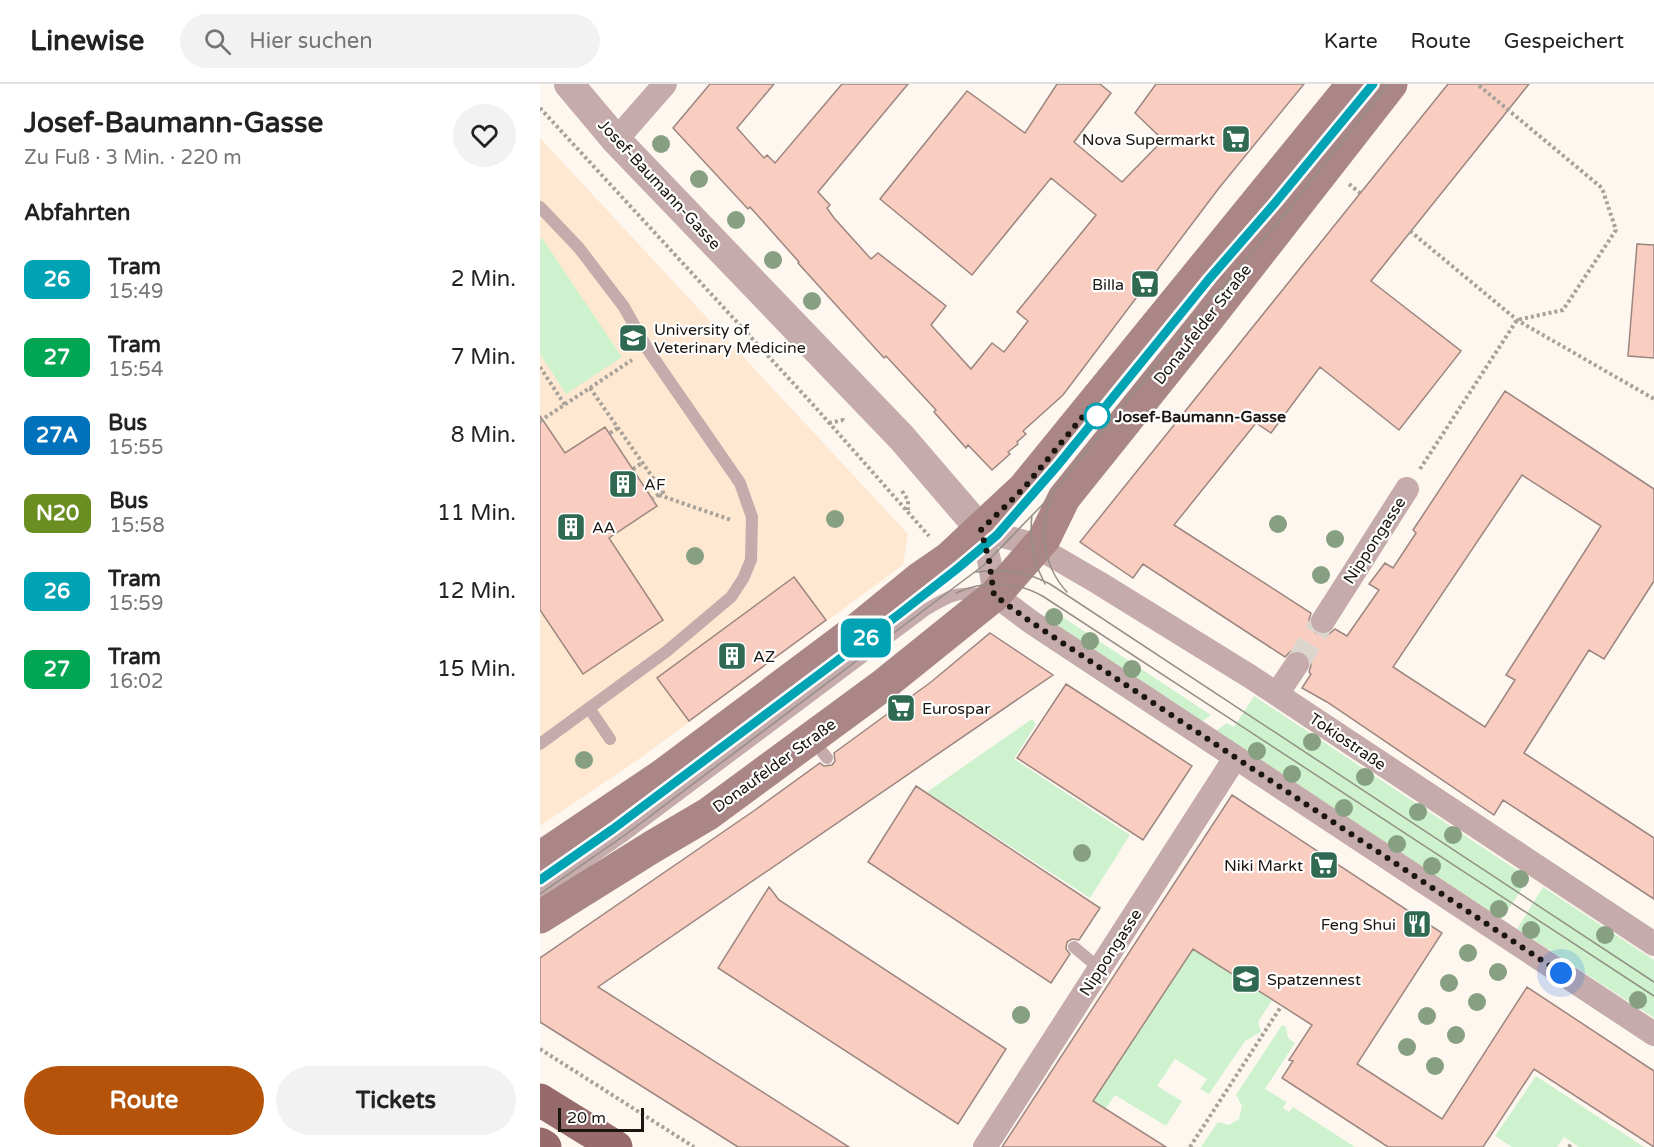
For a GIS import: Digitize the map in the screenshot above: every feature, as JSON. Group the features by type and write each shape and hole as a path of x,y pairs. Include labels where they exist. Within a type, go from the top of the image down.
{"main road":[{"name":"Donaufelder Straße","path":"540,858 663,775 855,631 920,578 949,558 981,530 1024,488 1353,84"},
{"name":"Donaufelder Straße","path":"540,917 819,748 882,686 994,595 1044,539 1064,498 1391,84"},
{"path":"540,1100 616,1147"},
{"path":"540,1144 545,1147"}],"street":[{"name":"Josef-Baumann-Gasse","path":"569,84 616,140 902,438 981,530"},
{"path":"616,140 665,84"},
{"name":"Nippongasse","path":"1323,621 1407,489"},
{"path":"981,530 1037,547"},
{"path":"981,530 989,560 994,595 1235,758 1654,1034"},
{"name":"Tokiostraße","path":"1037,547 1277,694 1654,944"},
{"path":"1277,694 1297,664"},
{"name":"Nippongasse","path":"985,1147 1235,758"}],"lane":[{"path":"540,207 579,248 624,307 648,350 740,483 752,518 751,560 743,579 731,597 667,651 541,743"},
{"name":"Donaufelder Straße","path":"540,894 625,836 927,609 950,595 959,593 994,595"},
{"path":"589,708 610,739"},
{"path":"1074,947 1100,969"}],"path":[{"path":"1407,489 1517,320 1563,310 1616,230 1602,188 1477,84"},
{"path":"540,108 829,423 934,543"},
{"path":"1410,231 1517,320 1654,399"},
{"path":"540,421 648,350"},
{"path":"540,367 565,405"},
{"path":"590,388 663,492 652,498"},
{"path":"829,423 843,420 846,425"},
{"path":"610,433 618,429"},
{"path":"633,469 642,463"},
{"path":"902,491 908,500 908,511"},
{"path":"658,495 751,528"},
{"path":"1190,1147 1282,1005"},
{"path":"540,1049 694,1147"},
{"path":"1569,1147 1572,1142"}],"shaded area":[{"name":"University of Veterinary Medicine","path":"540,138 908,534 903,565 639,759 540,826"}],"green space":[{"path":"542,238 622,357 566,394 540,354 540,239"},
{"path":"1055,612 1211,715 1202,722 1049,620"},
{"path":"1254,696 1529,878 1502,919 1216,731 1227,723 1234,727"},
{"path":"1032,719 1036,724 1014,759 1130,835 1090,898 927,792"},
{"path":"1543,887 1654,960 1654,1018 1517,929"},
{"path":"1195,946 1273,999 1258,1022 1261,1032 1245,1041 1209,1094 1200,1089 1207,1079 1175,1059 1157,1086 1182,1101 1166,1126 1115,1095 1103,1112 1090,1104"},
{"path":"1282,1025 1286,1027 1288,1038 1295,1043 1265,1089 1287,1102 1283,1108 1289,1112 1293,1107 1355,1147 1201,1147 1218,1122 1229,1125 1239,1119 1242,1106 1236,1095"},
{"path":"1536,1076 1644,1147 1579,1147 1564,1137 1557,1147 1512,1147 1495,1136"}],"building":[{"path":"710,84 774,84 737,128 764,158 767,155 775,163 842,84 908,84 818,192 830,205 827,208 834,218 871,259 878,253 946,306 931,325 971,369 992,343 1004,352 1028,321 1017,312 1096,215 1051,178 972,275 880,199 967,91 1025,133 1057,84 1100,84 1111,93 1074,142 1122,182 1163,140 1135,113 1156,84 1304,84 1219,188 1063,395 1023,431 1026,434 1008,452 1010,454 992,470 968,445 966,448 934,412 936,410 886,356 884,358 750,207 748,209 673,128"},
{"path":"1448,84 1529,84 1371,281 1461,351 1399,430 1320,367 1271,433 1256,423 1174,525 1311,613 1310,627 1316,633 1329,634 1335,629 1347,636 1379,590 1369,584 1385,563 1393,568 1416,533 1413,530 1505,391 1654,489 1654,581 1604,659 1589,650 1524,753 1654,838 1654,899 1503,800 1494,815 1327,702 1302,688 1311,674 1309,672 1310,658 1304,652 1291,651 1285,657 1143,564 1133,578 1080,542","holes":["1522,475 1601,526 1506,675 1515,680 1485,727 1393,667"]},
{"path":"1637,244 1654,245 1654,358 1628,356"},
{"name":"AA","path":"540,416 565,453 605,427 657,506 609,538 663,620 583,674 540,610"},
{"name":"AZ","path":"794,577 826,620 689,721 657,678"},
{"path":"990,633 1053,675 598,987 849,1147 738,1147 540,1022 540,958 820,763 824,766 832,765 835,761 834,753 931,682"},
{"path":"1066,684 1192,766 1143,840 1017,758"},
{"path":"916,786 1100,908 1079,940 1072,939 1067,942 1066,949 1070,954 1051,983 868,862"},
{"path":"1232,795 1442,933 1357,1064 1442,1119 1527,987 1654,1071 1654,1147 1534,1069 1483,1147 1388,1147 1282,1078 1293,1061 1289,1060 1312,1025 1193,949 1093,1101 1166,1147 1002,1147"},
{"path":"769,887 779,900 1006,1049 958,1124 718,968"}],"tunnel":[{"path":"1297,664 1323,621"}],"tram line":[{"name":"26","path":"540,880 613,829 898,615 997,535 1058,465 1159,339 1373,84"},
{"path":"540,880 613,829 898,615 997,535 1058,465 1208,279 1374,84"},
{"path":"540,894 625,835 984,565 1044,503 1170,348 1284,215 1388,84"},
{"path":"1052,497 1045,522 1045,547 1053,571 1067,592"},
{"path":"1032,515 1033,551 1037,568 1045,584"},
{"path":"975,572 1013,572 1050,584 1654,982"},
{"path":"956,593 978,586 1000,584 1023,588 1044,597 1654,996"}],"place":[{"name":"Nova Supermarkt","path":"1236,139"},
{"name":"Billa","path":"1145,284"},
{"name":"University of Veterinary Medicine","path":"633,338"},
{"name":"Josef-Baumann-Gasse","path":"1097,416"},
{"name":"AF","path":"623,484"},
{"name":"AA","path":"571,527"},
{"name":"AZ","path":"732,656"},
{"name":"Eurospar","path":"901,708"},
{"name":"Niki Markt","path":"1324,865"},
{"name":"Feng Shui","path":"1417,924"},
{"name":"Spatzennest","path":"1246,979"}],"route":[{"path":"1097,416 1089,409 1024,488 981,530 989,560 994,595 1202,736 1561,973"}]}
